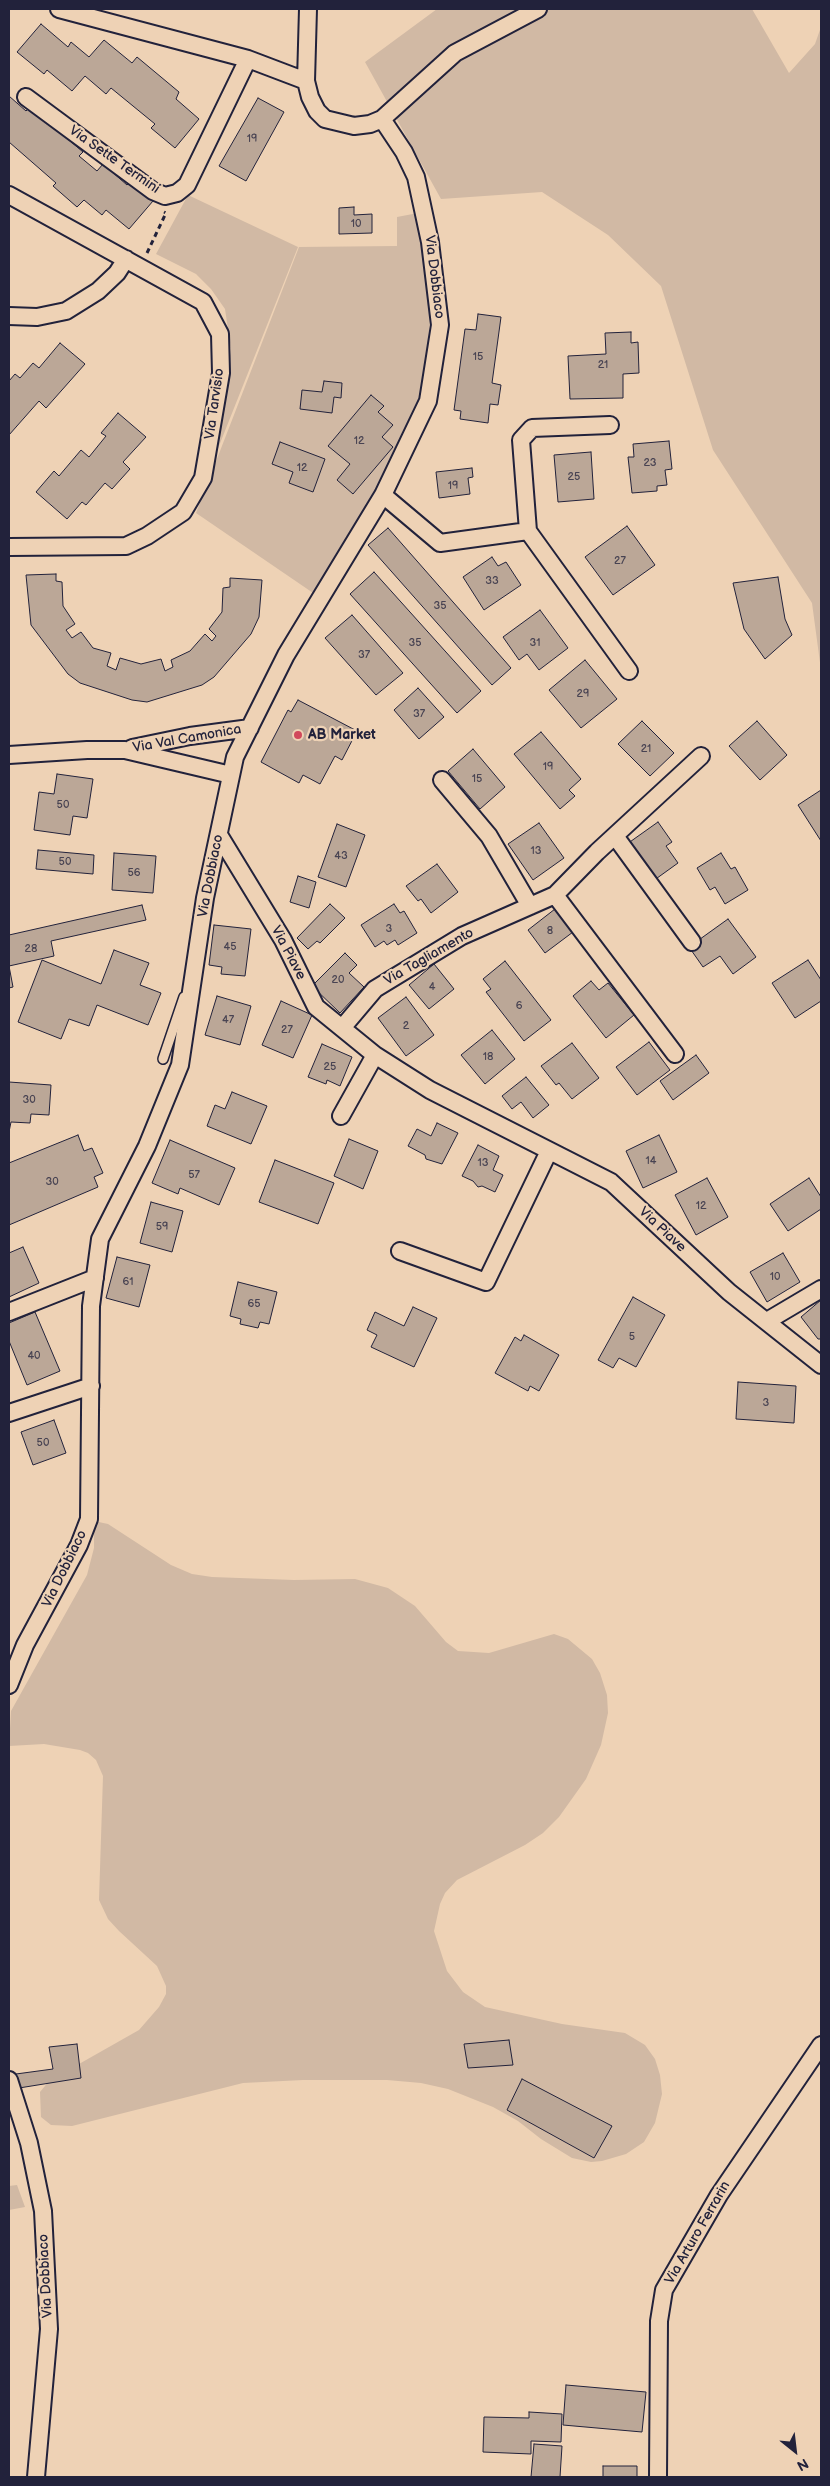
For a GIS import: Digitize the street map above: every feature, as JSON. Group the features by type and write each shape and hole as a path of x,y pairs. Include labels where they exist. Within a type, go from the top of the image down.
{"street":[{"path":"59,9 248,59 306,80"},
{"path":"308,9 306,80 310,97 317,111 325,119 354,126 370,124 382,119 455,53 538,9"},
{"name":"Via Sette Termini","path":"26,97 153,191 165,196 177,194 187,185 248,59"},
{"name":"Via Dobbiaco","path":"9,1685 25,1645 79,1545 88,1519 91,1306 100,1239 147,1146 180,1066 205,898 235,757 286,655 383,496 428,400 440,325 430,242 422,199 404,152 382,119"},
{"name":"Via Tarvisio","path":"9,195 203,302 220,334 222,373 203,478 183,512 147,536 126,546 9,547"},
{"path":"9,316 37,317 66,311 98,291 117,272 126,259"},
{"path":"610,425 532,428 520,440 528,531 629,671"},
{"path":"383,496 440,543 528,531"},
{"name":"Via Val Camonica","path":"9,756 87,750 125,750 190,736 250,728"},
{"name":"Via Val Camonica","path":"125,750 231,774"},
{"name":"Via Tagliamento","path":"342,1028 375,989 462,936 555,895 701,756"},
{"path":"442,780 489,836 530,906"},
{"name":"Via Piave","path":"219,835 283,940 316,1007 375,1055 430,1090 611,1182 729,1292 821,1365"},
{"path":"615,836 692,942"},
{"path":"555,895 674,1054"},
{"path":"341,1116 375,1055"},
{"path":"400,1251 486,1282 549,1151"},
{"path":"9,1312 95,1278"},
{"path":"767,1321 821,1289"},
{"path":"9,1413 91,1386"},
{"name":"Via Arturo Ferrarin","path":"658,2477 659,2321 664,2290 724,2188 821,2045"},
{"name":"Via Dobbiaco","path":"9,2080 29,2143 43,2211 49,2329 36,2477"}],"lane":[{"path":"163,1059 172,1027 194,974"}],"path":[{"path":"141,268 166,213 160,209 165,196"}],"shaded area":[{"path":"437,9 752,9 789,73 815,44 821,27 821,670 812,603 713,450 661,286 608,235 542,192 441,199 365,62"},
{"path":"188,195 298,247 213,461 231,349 225,309 211,289 196,274 156,254"},
{"path":"418,213 432,296 423,398 382,495 319,597 196,513 299,247 397,246 397,217"},
{"path":"94,1521 108,1524 171,1565 192,1574 212,1577 294,1580 355,1579 388,1588 415,1606 446,1642 458,1651 489,1653 554,1634 568,1639 592,1659 600,1673 607,1695 608,1713 601,1745 586,1779 559,1817 543,1833 525,1845 457,1880 445,1893 440,1904 434,1931 447,1971 463,1992 485,2007 562,2024 625,2033 645,2045 655,2059 660,2075 662,2094 655,2123 644,2142 626,2154 602,2161 591,2162 572,2158 541,2139 518,2121 493,2107 448,2089 421,2083 387,2080 303,2080 243,2083 72,2126 51,2125 41,2117 40,2092 49,2081 139,2030 159,2007 166,1994 166,1986 157,1966 108,1919 99,1900 103,1776 96,1760 88,1753 80,1750 44,1744 9,1746 11,1711 87,1575 94,1548"},
{"path":"17,2185 25,2207 9,2210 9,2186"}],"building":[{"path":"41,24 68,47 71,42 89,57 104,40 132,63 137,57 179,92 176,99 199,119 175,148 151,128 155,124 111,88 106,94 85,76 72,91 47,70 44,74 17,52"},
{"path":"9,96 26,111 30,107 83,152 79,156 97,171 103,164 127,185 130,182 153,201 129,229 106,210 102,215 84,200 77,207 53,186 56,183 9,142"},
{"path":"258,98 284,112 246,181 219,166"},
{"path":"354,207 354,215 372,214 372,233 339,234 339,208"},
{"path":"478,314 501,317 492,383 501,385 498,405 490,404 488,423 460,419 461,411 454,410 465,329 476,330"},
{"path":"631,332 631,343 638,342 639,373 623,374 623,398 570,399 568,356 606,354 605,333"},
{"path":"60,343 85,364 46,408 39,401 9,435 9,381 15,374 20,378 33,363 39,368"},
{"path":"324,381 342,383 341,398 334,397 332,413 300,409 302,390 322,392"},
{"path":"371,395 384,406 378,412 393,425 382,437 393,447 353,494 337,480 350,464 328,446"},
{"path":"118,413 146,437 123,462 130,469 112,489 105,483 86,505 82,502 67,519 36,492 54,471 59,476 81,450 89,457 106,436 101,433"},
{"path":"669,441 672,469 665,470 667,485 657,486 657,491 632,493 628,457 634,457 633,444"},
{"path":"280,442 325,459 313,492 289,483 293,472 272,464"},
{"path":"591,452 594,499 558,502 554,455"},
{"path":"472,468 473,477 468,478 470,494 439,498 436,472"},
{"path":"627,526 655,565 613,595 585,557"},
{"path":"388,528 511,668 492,685 368,545"},
{"path":"492,557 498,566 506,562 521,585 484,610 463,577"},
{"path":"374,572 481,691 457,713 350,594"},
{"path":"56,574 56,581 62,582 63,606 75,624 66,630 72,638 81,632 93,648 111,653 107,666 116,670 120,658 141,664 161,659 165,671 173,667 171,660 190,651 205,634 212,641 216,636 209,629 222,612 223,588 230,587 230,578 262,580 259,617 251,634 214,677 202,685 147,702 132,700 80,683 68,674 31,625 26,575"},
{"path":"778,577 785,619 792,635 765,659 744,629 733,583"},
{"path":"540,610 568,648 539,670 527,654 519,660 503,637"},
{"path":"352,615 403,673 376,695 325,638"},
{"path":"585,660 617,699 581,728 549,690"},
{"path":"418,688 444,717 419,739 394,710"},
{"path":"298,700 357,731 342,760 335,756 320,784 303,775 299,783 261,762 288,710 291,712"},
{"path":"642,721 674,753 650,776 618,744"},
{"path":"757,721 787,755 760,780 729,746"},
{"path":"541,732 581,779 569,790 575,796 560,809 514,754"},
{"path":"473,749 505,787 480,809 448,771"},
{"path":"57,774 93,779 87,818 73,816 70,835 34,830 39,792 54,794"},
{"path":"821,790 821,841 798,805"},
{"path":"658,822 672,842 666,846 678,863 653,881 627,844"},
{"path":"539,823 564,858 533,880 508,844"},
{"path":"337,824 365,835 346,887 318,877"},
{"path":"38,850 94,855 93,874 36,869"},
{"path":"114,853 156,856 153,893 112,890"},
{"path":"721,853 731,869 735,867 748,890 725,904 715,887 710,890 697,868"},
{"path":"437,864 458,892 431,913 421,899 418,901 406,886"},
{"path":"298,876 316,882 309,908 290,902"},
{"path":"330,904 345,918 320,943 317,941 308,949 297,938"},
{"path":"394,904 400,913 404,911 417,933 398,945 395,940 387,945 384,941 375,947 361,925"},
{"path":"142,905 146,920 51,941 54,956 9,966 9,935"},
{"path":"555,909 573,932 545,953 528,930"},
{"path":"728,919 756,957 733,974 720,956 703,967 689,947"},
{"path":"214,925 251,929 245,976 221,974 222,967 209,965"},
{"path":"114,950 149,963 140,985 161,993 148,1025 97,1005 89,1026 69,1019 61,1039 18,1022 42,960 101,984"},
{"path":"345,953 357,965 349,973 364,987 340,1013 312,986"},
{"path":"808,960 821,980 821,1001 795,1018 772,983"},
{"path":"505,961 551,1020 524,1041 486,992 491,989 483,979"},
{"path":"434,964 454,989 429,1009 409,985"},
{"path":"9,966 13,987 9,988"},
{"path":"591,981 599,990 608,983 634,1015 606,1038 573,996"},
{"path":"217,996 251,1006 240,1045 205,1035"},
{"path":"406,997 434,1035 406,1056 378,1018"},
{"path":"281,1001 312,1015 293,1058 262,1045"},
{"path":"492,1030 515,1059 485,1084 461,1055"},
{"path":"649,1042 670,1070 637,1095 616,1067"},
{"path":"572,1043 599,1078 572,1099 559,1083 556,1085 541,1066"},
{"path":"322,1044 352,1057 340,1086 327,1080 326,1084 308,1077"},
{"path":"696,1055 709,1073 673,1100 660,1081"},
{"path":"526,1077 549,1105 533,1118 521,1102 512,1109 502,1096"},
{"path":"9,1082 51,1085 49,1115 31,1114 30,1123 11,1122 9,1132"},
{"path":"232,1092 267,1106 251,1144 207,1126 215,1105 225,1109"},
{"path":"437,1123 458,1133 442,1164 426,1159 425,1155 408,1146 417,1129 431,1136"},
{"path":"78,1135 84,1151 92,1148 103,1173 94,1177 98,1187 9,1225 9,1163"},
{"path":"659,1135 677,1172 643,1188 626,1151"},
{"path":"349,1139 378,1151 363,1189 334,1176"},
{"path":"170,1140 235,1168 219,1205 180,1188 178,1194 152,1183"},
{"path":"478,1145 499,1156 493,1170 503,1175 495,1192 482,1186 478,1187 473,1181 462,1176"},
{"path":"275,1160 334,1183 318,1224 259,1202"},
{"path":"707,1178 728,1217 696,1235 675,1195"},
{"path":"809,1178 821,1197 821,1209 788,1231 770,1204"},
{"path":"151,1202 183,1211 172,1252 140,1243"},
{"path":"23,1247 39,1283 9,1297 9,1253"},
{"path":"783,1253 800,1282 767,1302 750,1272"},
{"path":"117,1257 150,1265 139,1307 106,1298"},
{"path":"238,1282 277,1292 269,1324 260,1322 258,1328 240,1324 241,1319 230,1316"},
{"path":"633,1297 665,1315 636,1367 619,1358 613,1368 598,1360"},
{"path":"821,1300 821,1339 818,1339 801,1317"},
{"path":"413,1307 437,1318 414,1367 371,1347 377,1335 367,1330 375,1312 404,1326"},
{"path":"35,1312 60,1371 27,1385 9,1341 9,1323"},
{"path":"524,1335 559,1355 539,1391 530,1386 528,1391 495,1373 515,1337 521,1341"},
{"path":"738,1382 796,1386 794,1423 736,1419"},
{"path":"54,1420 66,1453 33,1465 21,1432"},
{"path":"509,2040 513,2065 468,2068 464,2044"},
{"path":"77,2044 81,2078 19,2088 16,2074 53,2069 49,2047"},
{"path":"522,2079 612,2126 594,2158 507,2110"},
{"path":"566,2385 646,2392 642,2432 563,2425"},
{"path":"529,2412 562,2414 561,2442 531,2441 531,2454 483,2452 484,2417 529,2418"},
{"path":"534,2444 562,2446 560,2477 531,2477"},
{"path":"603,2466 637,2466 637,2477 603,2477"}],"place":[{"name":"AB Market","path":"298,735"}]}
